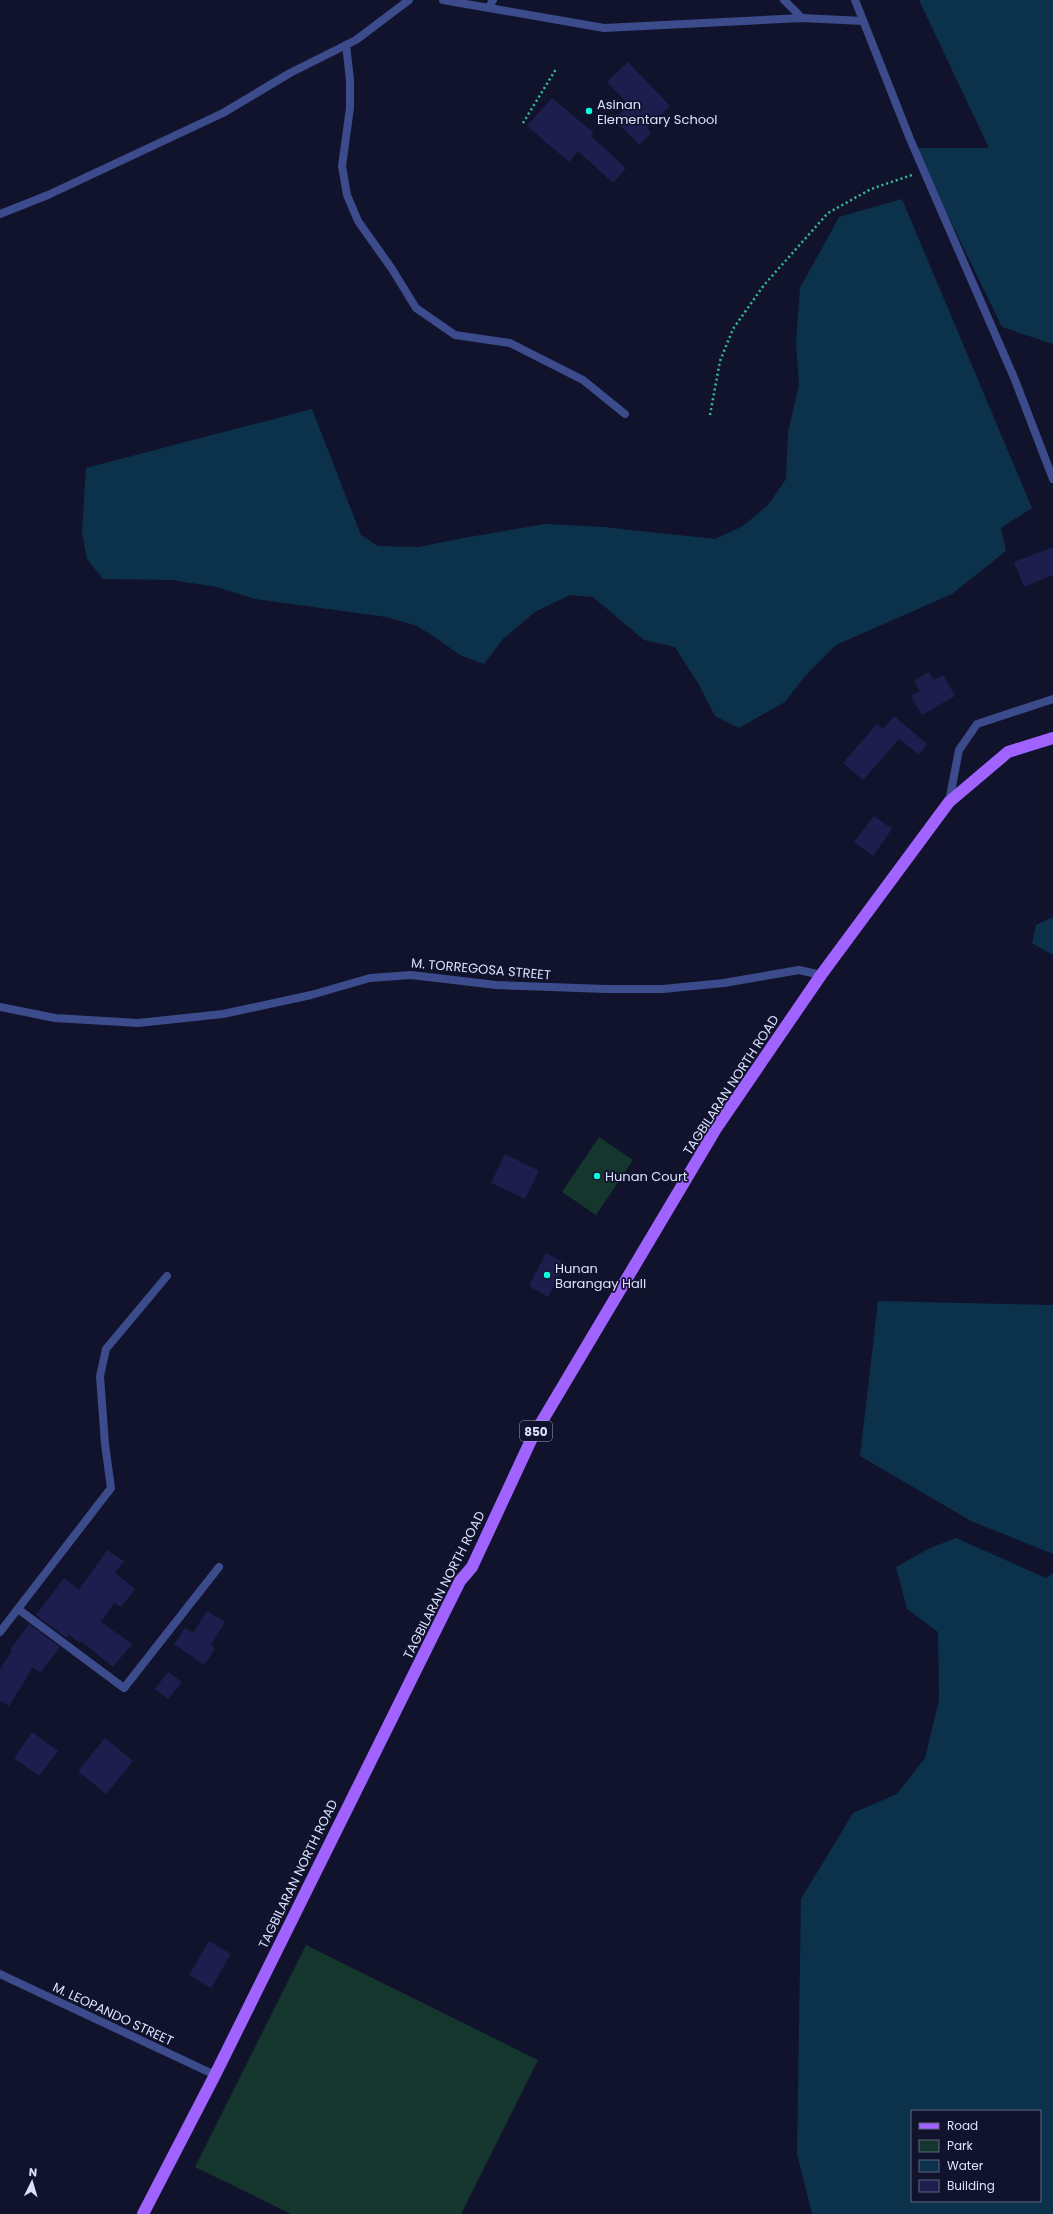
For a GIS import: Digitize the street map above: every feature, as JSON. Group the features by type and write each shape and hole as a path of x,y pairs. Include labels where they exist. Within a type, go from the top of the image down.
{"main road":[{"name":"TAGBILARAN NORTH ROAD","path":"143,2214 215,2075 460,1581 472,1567 532,1438 717,1127 821,975 949,802 1008,752 1053,738"}],"street":[{"path":"0,214 48,195 224,113 290,73 356,40 409,0"},
{"path":"443,0 604,28 802,18 863,21"},
{"path":"489,8 494,0"},
{"path":"784,0 802,18"},
{"path":"855,0 923,169 1015,380 1053,478"},
{"path":"346,45 350,80 350,108 342,166 347,195 358,221 392,269 416,308 454,335 510,343 584,380 625,414"},
{"path":"949,802 959,750 978,724 1053,698"},
{"name":"M. TORREGOSA STREET","path":"0,1007 55,1018 138,1023 223,1014 311,995 370,978 411,975 496,985 605,989 663,989 724,983 799,970 821,975"},
{"path":"0,1632 111,1488 105,1444 100,1376 106,1349 167,1276"},
{"path":"18,1609 124,1688 218,1567"},
{"name":"M. LEOPANDO STREET","path":"0,1974 215,2075"}],"path":[{"path":"523,123 556,68"},
{"path":"710,415 720,361 734,329 764,285 828,213 871,189 908,178 923,169"}],"green space":[{"name":"Hunan Court","path":"599,1137 633,1160 596,1215 562,1192"},
{"path":"306,1945 538,2060 461,2214 291,2214 195,2167"}],"water":[{"path":"919,0 1053,0 1053,344 1002,327 915,148 989,148"},
{"path":"902,199 1032,508 1001,528 1006,551 952,594 836,645 805,676 785,702 739,728 715,716 699,685 675,647 644,640 593,597 570,595 535,612 503,639 484,664 460,655 417,626 386,617 255,599 217,587 172,580 103,579 87,559 82,532 86,468 312,409 361,535 378,546 419,547 545,524 604,527 715,539 743,526 768,505 786,479 788,432 799,385 796,342 800,288 839,217"},
{"path":"1053,917 1053,955 1032,943 1036,925"},
{"path":"878,1301 1053,1305 1053,1554 971,1521 860,1456"},
{"path":"956,1538 1046,1578 1053,1573 1053,2214 812,2214 797,2154 801,1899 853,1813 897,1794 925,1758 939,1700 938,1632 907,1609 896,1567 928,1549"}],"building":[{"path":"628,62 670,106 647,128 651,133 639,145 614,119 629,105 607,82"},
{"path":"552,98 594,133 591,136 626,168 613,183 578,151 569,162 527,126"},
{"path":"1053,547 1053,575 1024,587 1014,562"},
{"path":"929,672 934,680 943,675 955,696 922,715 911,696 920,691 914,681"},
{"path":"894,716 927,744 919,755 899,739 863,780 843,763 877,724 883,729"},
{"path":"874,816 892,829 873,856 854,842"},
{"path":"505,1154 539,1171 525,1199 491,1183"},
{"name":"Hunan Barangay Hall","path":"546,1253 566,1264 548,1297 529,1286"},
{"path":"107,1550 124,1561 115,1573 135,1589 121,1607 114,1603 101,1622 132,1644 113,1667 81,1641 80,1643 69,1635 67,1638 36,1615 64,1578 79,1590"},
{"path":"207,1611 225,1622 211,1645 215,1649 204,1665 174,1644 185,1628 193,1633"},
{"path":"29,1624 60,1647 40,1673 33,1667 9,1706 0,1701 0,1669 12,1651 10,1650"},
{"path":"168,1672 182,1682 168,1699 155,1689"},
{"path":"32,1732 58,1751 39,1776 14,1758"},
{"path":"105,1738 133,1761 106,1794 78,1771"},
{"path":"209,1941 231,1954 211,1988 189,1975"}],"place":[{"name":"Asinan Elementary School","path":"589,111"},
{"name":"Hunan Court","path":"597,1176"},
{"name":"Hunan Barangay Hall","path":"547,1275"}]}
